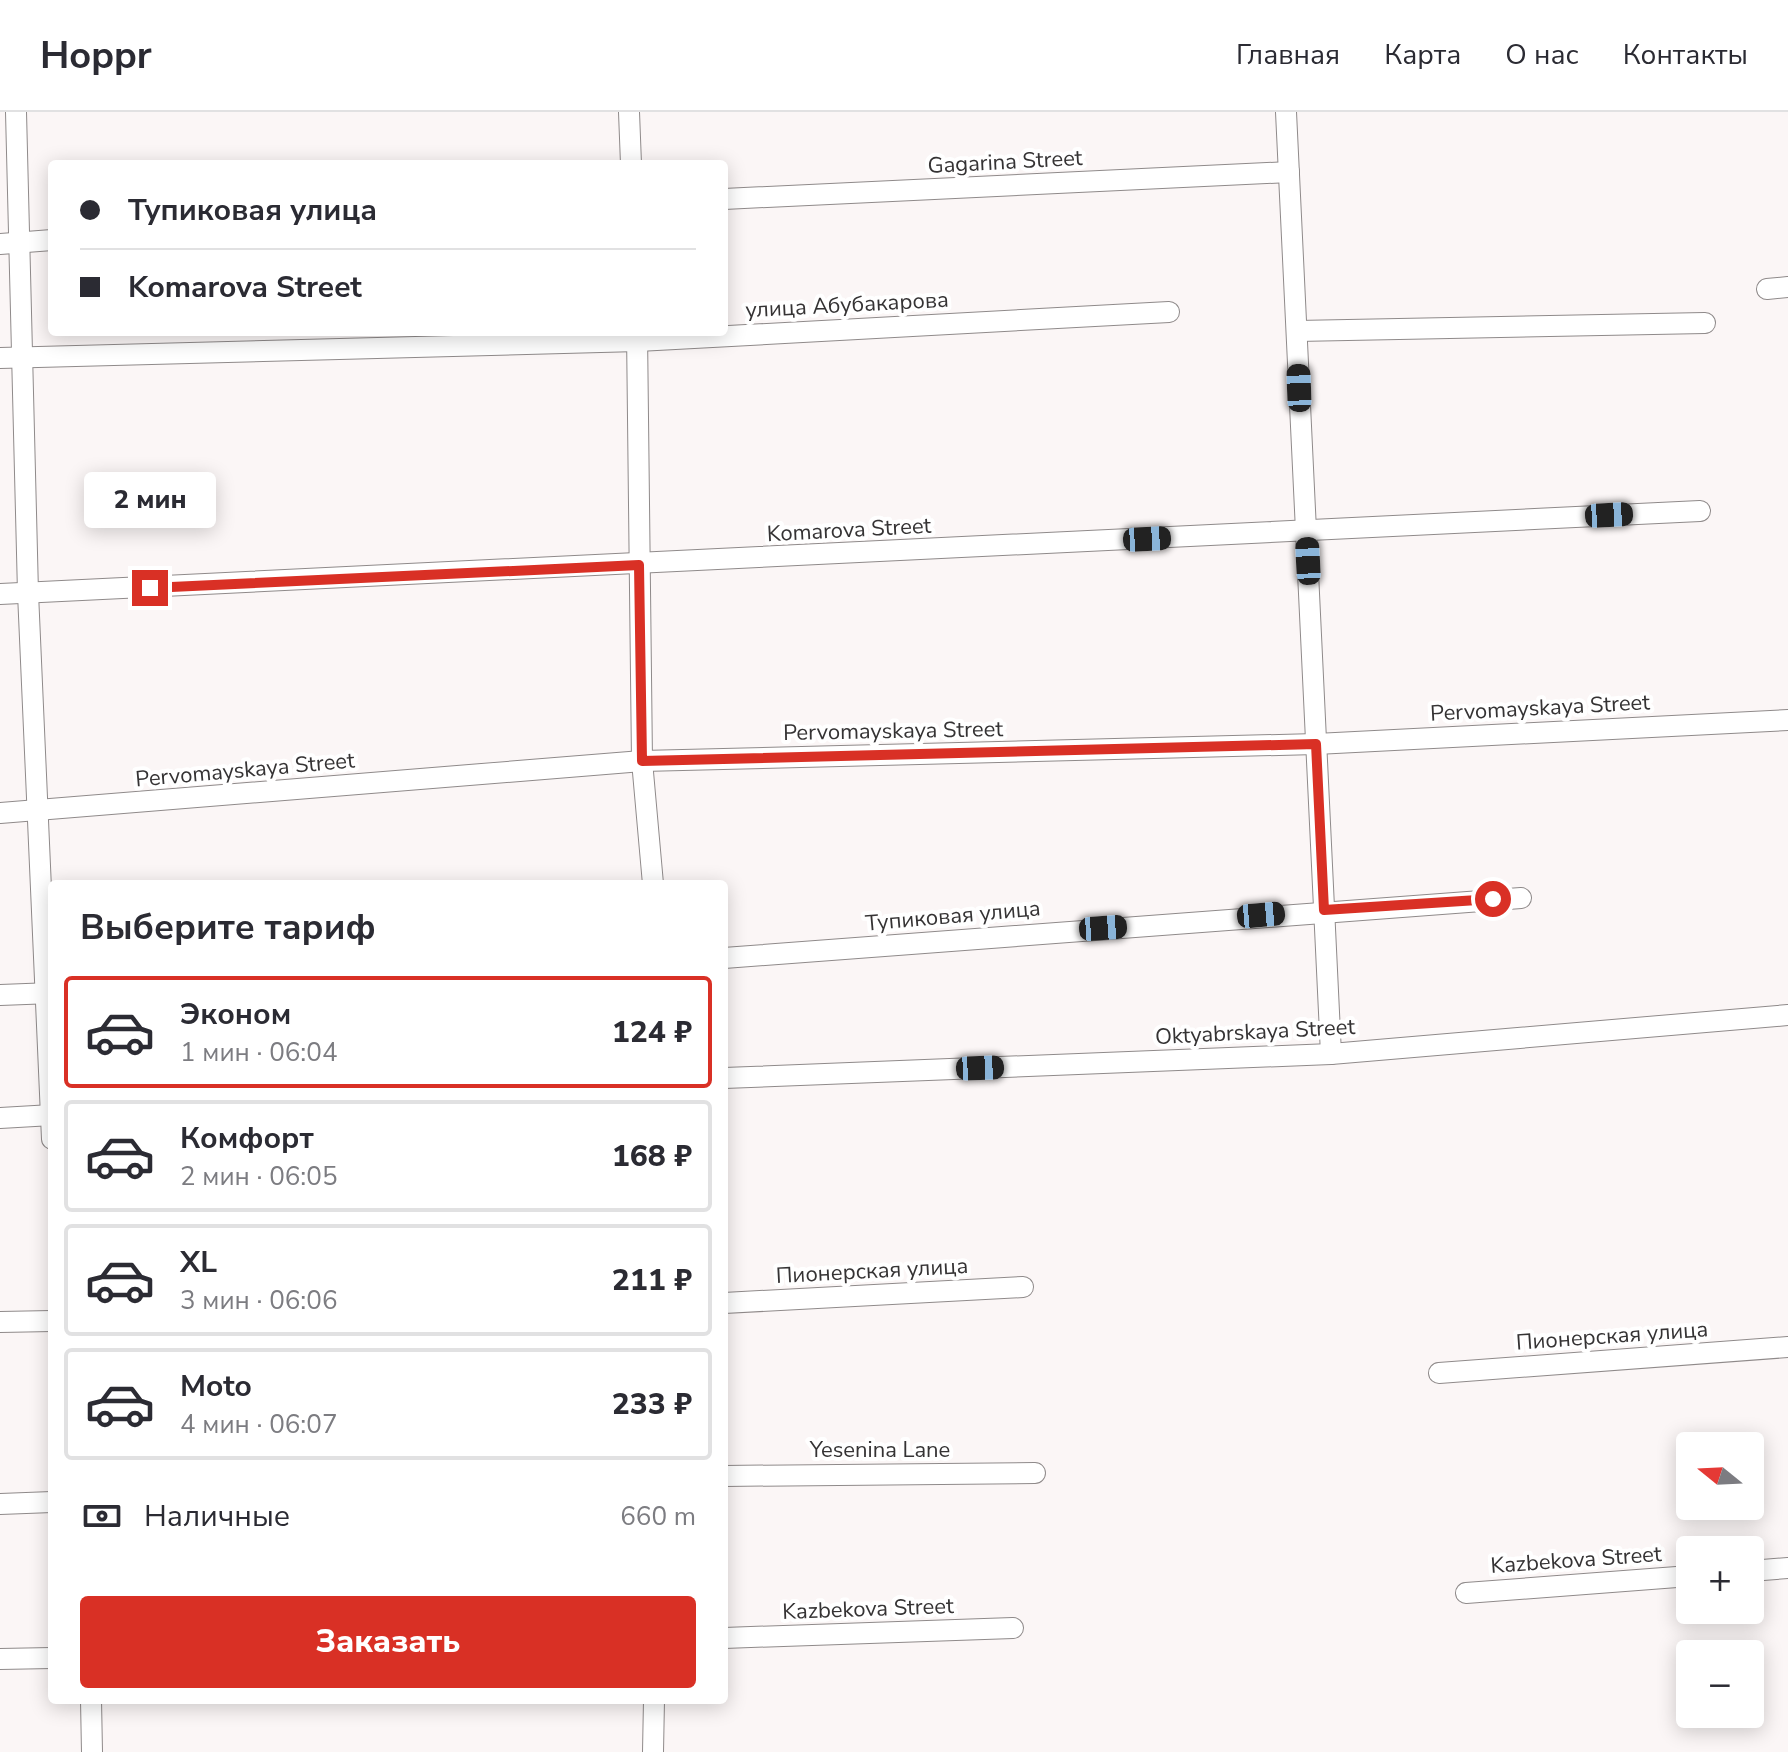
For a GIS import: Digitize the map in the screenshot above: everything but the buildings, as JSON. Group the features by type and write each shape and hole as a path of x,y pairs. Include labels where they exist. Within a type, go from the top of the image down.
{"street":[{"path":"16,112 36,812 48,967"},
{"path":"629,112 631,160"},
{"path":"1286,112 1331,1054"},
{"name":"Gagarina Street","path":"728,199 1289,172"},
{"path":"0,244 48,240"},
{"path":"1767,289 1788,287"},
{"name":"улица Абубакарова","path":"728,332 1169,312"},
{"path":"1297,331 1705,323"},
{"path":"638,336 642,761 653,880"},
{"name":"улица Абубакарова","path":"0,358 638,336"},
{"name":"Komarova Street","path":"0,594 1700,511"},
{"name":"Pervomayskaya Street","path":"0,813 642,761 1316,744 1788,720"},
{"name":"Тупиковая улица","path":"728,958 1324,910 1521,898"},
{"path":"0,995 48,993"},
{"name":"Oktyabrskaya Street","path":"728,1078 1331,1054 1788,1015"},
{"path":"0,1118 48,1115"},
{"name":"Пионерская улица","path":"728,1303 1023,1287"},
{"path":"0,1322 48,1321"},
{"name":"Пионерская улица","path":"1439,1373 1788,1347"},
{"name":"Yesenina Lane","path":"728,1476 1035,1473"},
{"path":"0,1504 48,1502"},
{"path":"1764,1570 1788,1568"},
{"name":"Kazbekova Street","path":"1466,1593 1676,1577"},
{"name":"Kazbekova Street","path":"728,1638 1013,1628"},
{"path":"0,1659 48,1658"},
{"path":"91,1704 92,1752"},
{"path":"653,1752 654,1704"}],"route":[{"path":"150,588 639,565 642,761 1316,744 1324,910 1493,899"}]}
